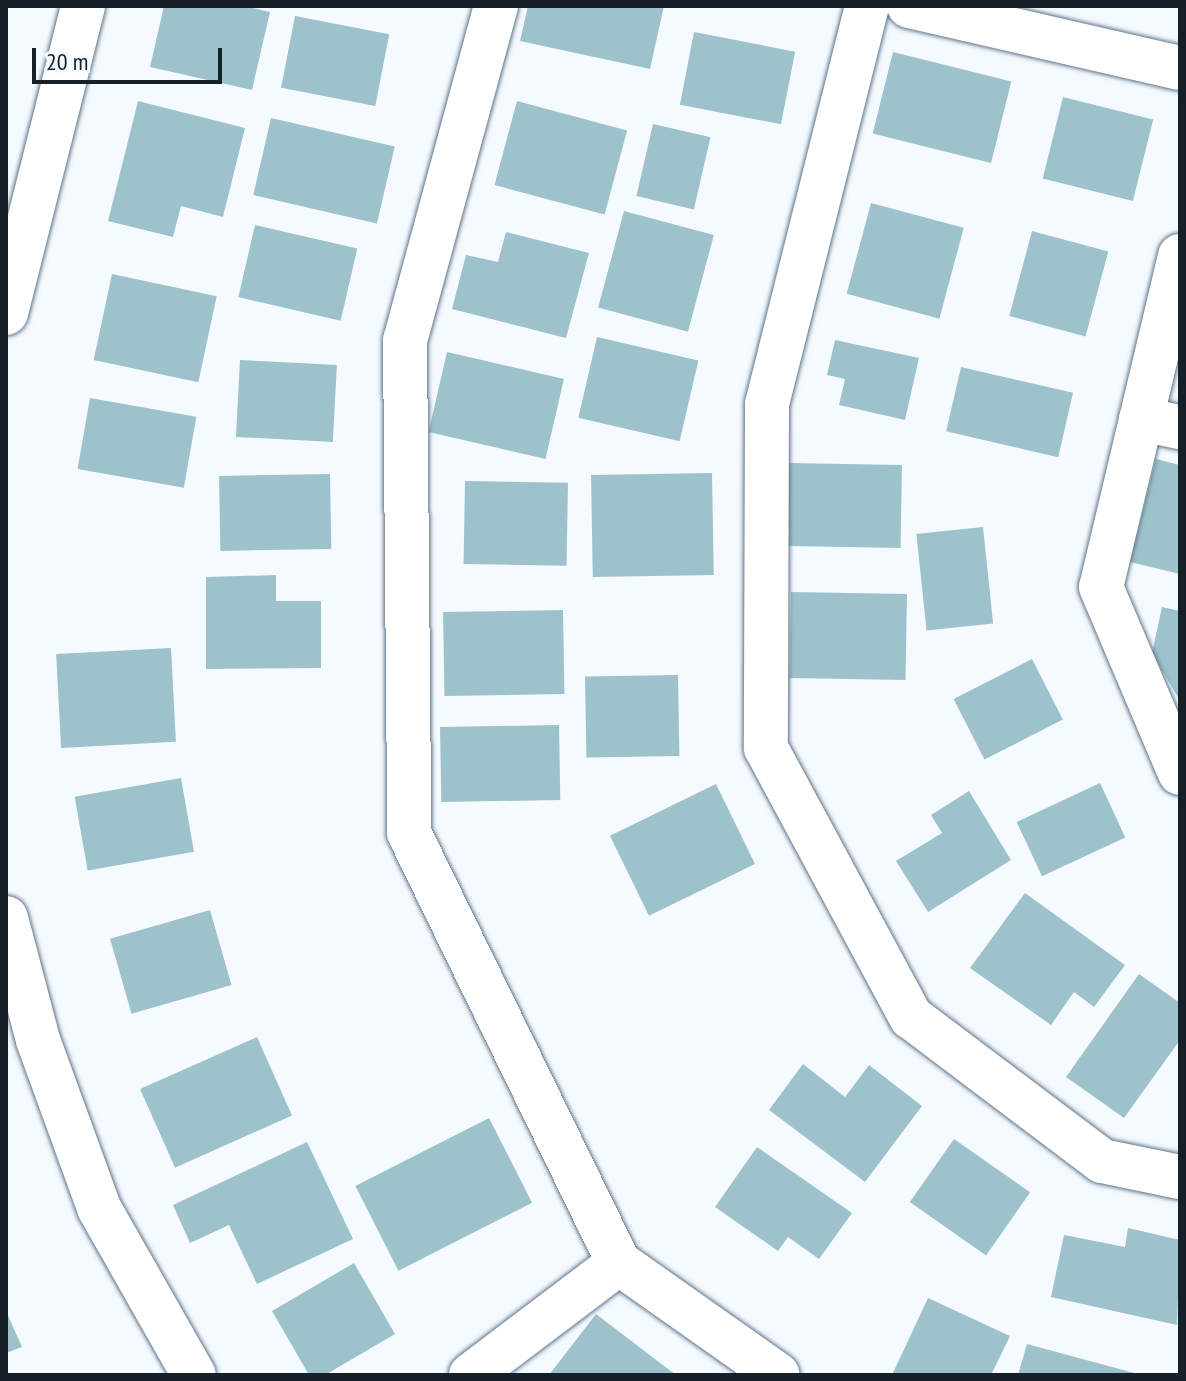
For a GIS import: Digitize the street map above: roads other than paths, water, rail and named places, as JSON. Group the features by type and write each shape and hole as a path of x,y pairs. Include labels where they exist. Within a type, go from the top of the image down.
{"street":[{"path":"6,313 83,6"},
{"path":"496,6 405,340 409,833 619,1263 778,1375"},
{"path":"867,6 767,404 766,748 911,1017 1102,1161 1180,1177"},
{"path":"909,6 1180,68"},
{"path":"1180,256 1160,423 1101,587 1180,773"},
{"path":"6,918 38,1040 99,1208 194,1375"},
{"path":"471,1375 619,1263"}]}
